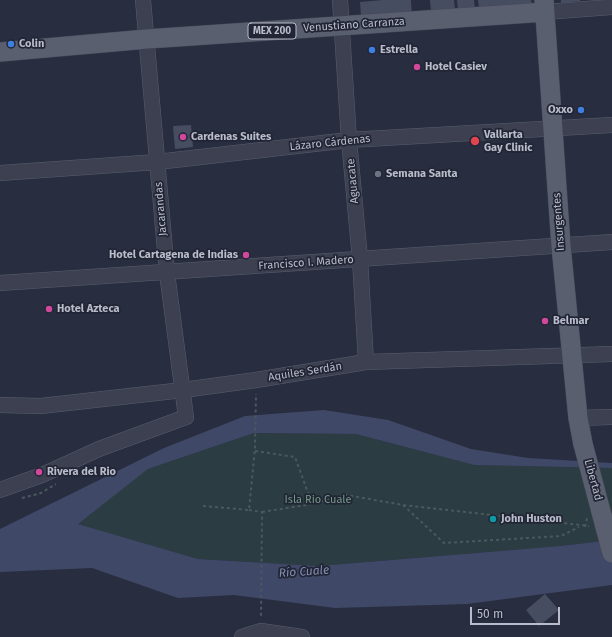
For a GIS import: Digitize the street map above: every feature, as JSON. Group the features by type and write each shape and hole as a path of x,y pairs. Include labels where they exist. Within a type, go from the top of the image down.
{"main road":[{"name":"Venustiano Carranza","path":"0,52 147,39 342,26 544,6"},
{"name":"Insurgentes","path":"544,6 561,246 580,431"},
{"name":"Libertad","path":"580,431 612,553"}],"street":[{"name":"Jacarandas","path":"0,490 42,475 99,449 186,416 167,273 143,0"},
{"name":"Aguacate","path":"340,0 349,140 360,260 366,362"},
{"name":"Venustiano Carranza","path":"544,6 612,7"},
{"name":"Lázaro Cárdenas","path":"0,173 157,162 349,140 612,125"},
{"name":"Francisco I. Madero","path":"0,283 612,242"},
{"name":"Aquiles Serdán","path":"0,405 41,406 183,390 366,362 612,354"},
{"path":"580,431 612,417"},
{"path":"242,637 261,631 302,637"}],"path":[{"path":"249,510 255,450 256,408"},
{"path":"255,450 295,457 312,504"},
{"path":"203,506 262,512 312,504 346,495 403,505 580,527 592,526"},
{"path":"403,505 444,543 561,536 580,527"},
{"path":"261,619 262,512"}],"green space":[{"name":"Isla Rio Cuale","path":"254,433 356,434 474,465 612,468 612,540 560,546 319,566 198,559 77,524 148,469"}],"water":[{"name":"Río Cuale","path":"324,410 388,420 471,449 528,458 612,463 612,468 474,465 356,434 254,433 148,469 78,524 198,559 319,566 560,546 612,540 612,585 467,604 335,608 234,595 178,598 92,568 0,572 0,529 164,448 245,416"}],"building":[{"path":"411,0 412,16 361,16 360,2"},
{"path":"430,0 454,0 455,9 431,12"},
{"path":"457,0 474,0 475,9 458,10"},
{"path":"478,0 531,0 532,4 479,8"},
{"path":"561,0 580,0 580,1 561,3"},
{"name":"Cardenas Suites","path":"191,125 193,147 175,149 173,126"},
{"path":"545,594 559,610 539,626 526,610"}],"place":[{"name":"Colin","path":"11,44"},
{"name":"Estrella","path":"372,50"},
{"name":"Hotel Casiev","path":"417,67"},
{"name":"Oxxo","path":"581,110"},
{"name":"Cardenas Suites","path":"183,137"},
{"name":"Vallarta Gay Clinic","path":"475,141"},
{"name":"Semana Santa","path":"378,174"},
{"name":"Hotel Cartagena de Indias","path":"246,255"},
{"name":"Hotel Azteca","path":"49,309"},
{"name":"Belmar","path":"545,321"},
{"name":"Rivera del Rio","path":"39,472"},
{"name":"John Huston","path":"493,519"}]}
